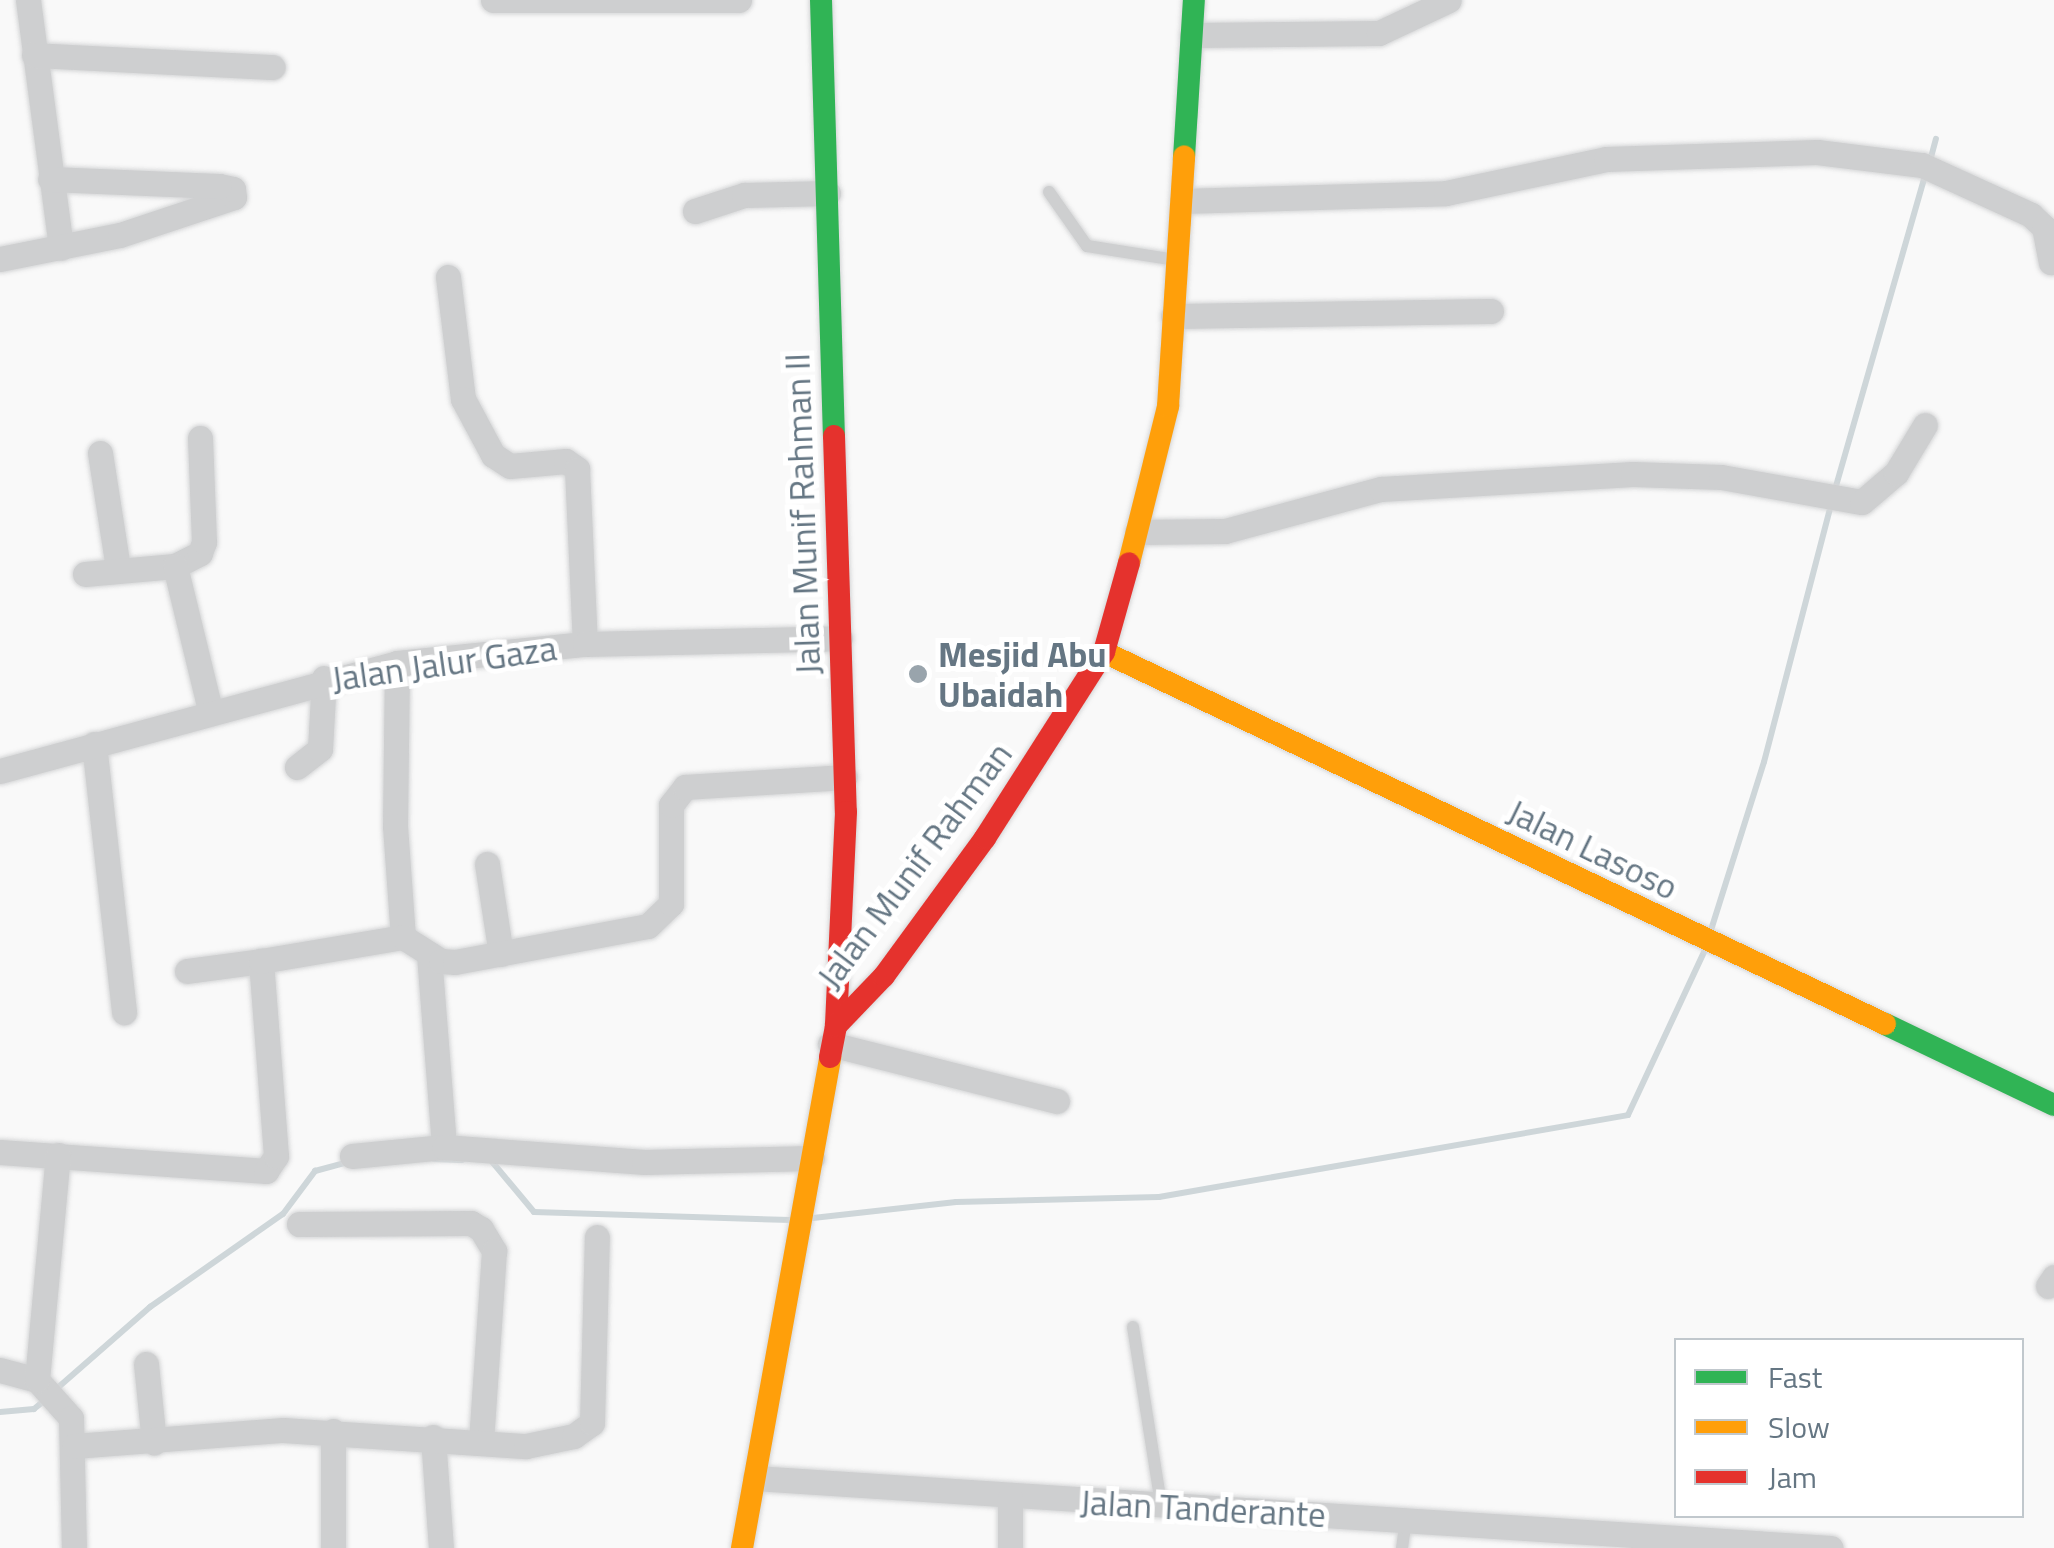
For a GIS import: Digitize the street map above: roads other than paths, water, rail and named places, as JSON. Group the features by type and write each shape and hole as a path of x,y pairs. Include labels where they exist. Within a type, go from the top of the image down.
{"street":[{"path":"28,0 61,248"},
{"path":"492,0 739,0"},
{"name":"Jalan Munif Rahman II","path":"822,0 845,777 858,940 833,1035"},
{"name":"Jalan Munif Rahman","path":"742,1548 801,1235 833,1035 903,951 1104,652 1168,406 1194,0"},
{"path":"1192,35 1379,33 1449,0"},
{"path":"34,55 273,67"},
{"path":"1182,201 1446,193 1650,154 1817,152 1927,167 2031,215 2044,227 2051,262"},
{"path":"0,259 174,219 229,201 235,193 218,186 50,179"},
{"path":"694,211 744,195 828,193"},
{"path":"448,276 463,399 493,455 510,466 566,461 577,469 585,644"},
{"path":"1174,316 1491,311"},
{"path":"1137,532 1225,531 1381,489 1616,474 1721,477 1839,502 1862,502 1896,474 1925,425"},
{"path":"85,574 118,568 175,566 200,553 204,542 200,438"},
{"path":"100,452 118,568"},
{"path":"175,566 210,710"},
{"name":"Jalan Jalur Gaza","path":"0,771 324,678 397,663 585,644 840,638"},
{"name":"Jalan Lasoso","path":"1104,652 1726,954 2054,1105"},
{"path":"397,663 395,826 403,937"},
{"path":"296,768 316,759 320,749 324,678"},
{"path":"94,744 124,1012"},
{"path":"187,971 403,937 429,955 455,962 658,921 671,904 671,805 685,787 845,777"},
{"path":"487,864 502,954"},
{"path":"858,940 903,951"},
{"path":"429,955 444,1147"},
{"path":"0,1152 252,1174 272,1165 261,961"},
{"path":"833,1035 1057,1101"},
{"path":"352,1156 444,1147 644,1162 812,1158"},
{"path":"58,1155 50,1391 74,1446 74,1548"},
{"path":"299,1224 471,1223 481,1228 494,1251 482,1440"},
{"path":"74,1446 333,1431 526,1446 574,1436 592,1423 596,1237"},
{"path":"146,1364 154,1443"},
{"path":"0,1370 50,1391"},
{"path":"332,1548 333,1431"},
{"path":"433,1437 442,1548"},
{"name":"Jalan Tanderante","path":"755,1478 1010,1498 1406,1521 1546,1538 1830,1548"},
{"path":"1010,1498 1010,1548"}],"lane":[{"path":"1050,192 1087,246 1178,260"},
{"path":"1133,1326 1161,1504"},
{"path":"1402,1548 1406,1521"}],"waterway":[{"path":"1930,161 1936,139"},
{"path":"1834,493 1926,173"},
{"path":"1711,930 1764,762 1831,505"},
{"path":"813,1218 956,1202 1159,1197 1628,1115 1704,952"},
{"path":"489,1158 534,1212 791,1220"},
{"path":"434,1159 462,1160"},
{"path":"54,1391 150,1307 283,1214 315,1171 348,1162"},
{"path":"0,1412 34,1409 45,1400"}],"place":[{"name":"Mesjid Abu Ubaidah","path":"918,674"}]}
